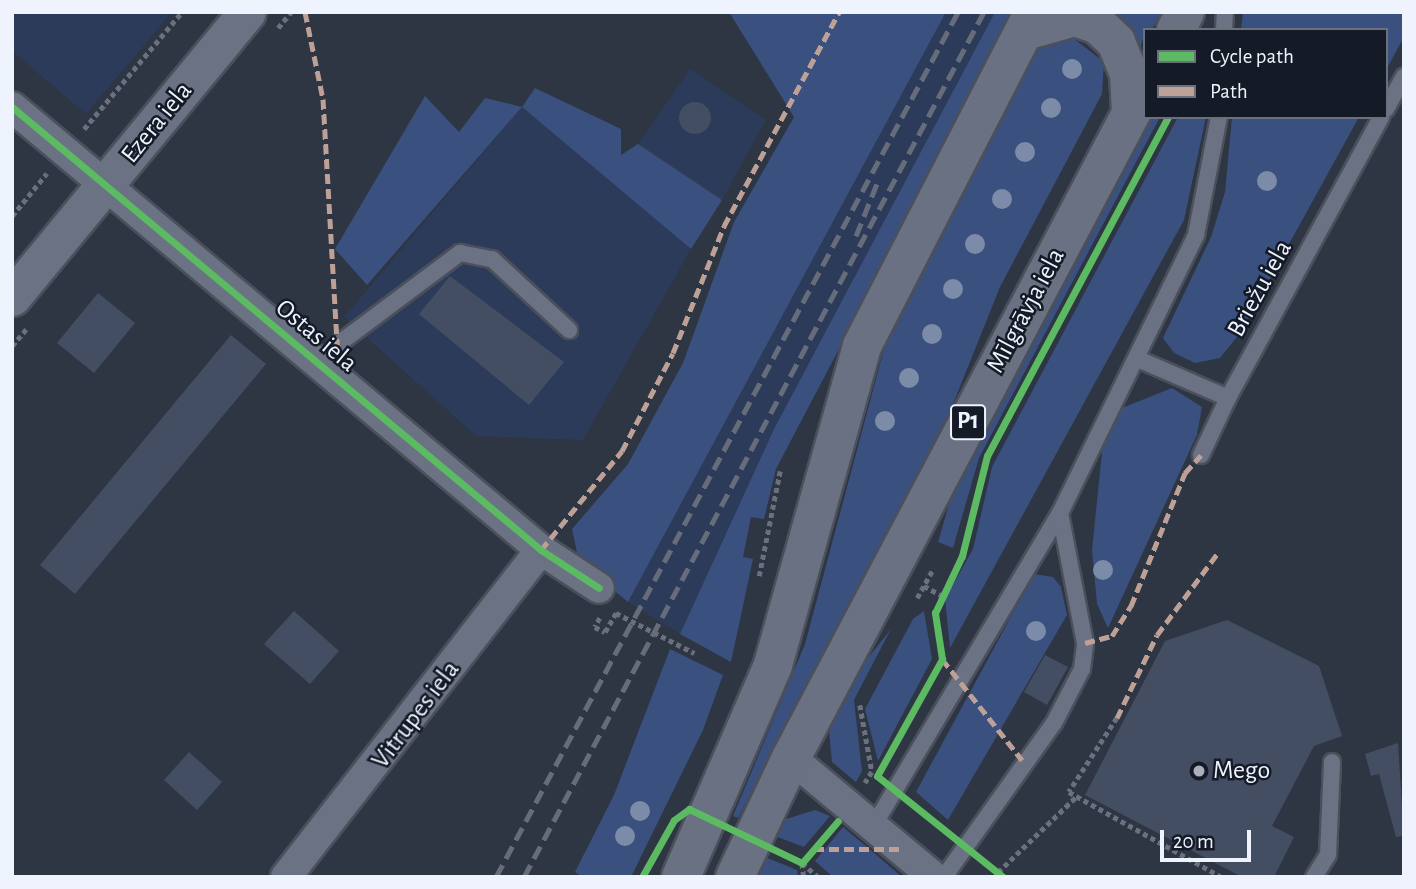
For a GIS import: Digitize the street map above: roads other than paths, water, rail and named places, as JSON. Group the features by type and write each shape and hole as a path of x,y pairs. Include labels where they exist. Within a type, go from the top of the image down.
{"main road":[{"path":"1177,28 1185,12"},
{"path":"681,877 774,665 862,346 1030,21 1074,17 1098,25 1116,42 1138,100"},
{"name":"Mīlgrāvja iela","path":"791,758 1138,100"},
{"name":"P1","path":"735,877 756,838 791,758"}],"street":[{"name":"Ezera iela","path":"12,297 247,12"},
{"name":"Ostas iela","path":"12,107 541,550 600,588"},
{"name":"Vitrupes iela","path":"286,877 541,550"},
{"path":"791,758 934,877"}],"lane":[{"path":"1388,105 1404,77"},
{"path":"874,825 1060,513 1138,359 1196,235 1219,119"},
{"name":"Briežu iela","path":"1202,455 1228,398 1380,119"},
{"path":"320,367 337,345 460,253 492,259 569,330"},
{"path":"1138,359 1228,398"},
{"path":"944,877 1054,723 1082,669 1085,643 1060,513"},
{"path":"1314,877 1328,855 1332,762"}],"railway":[{"path":"496,877 958,12"},
{"path":"524,877 984,12"},
{"path":"856,236 878,181"}],"place":[{"name":"Mego","path":"1199,771"}]}
